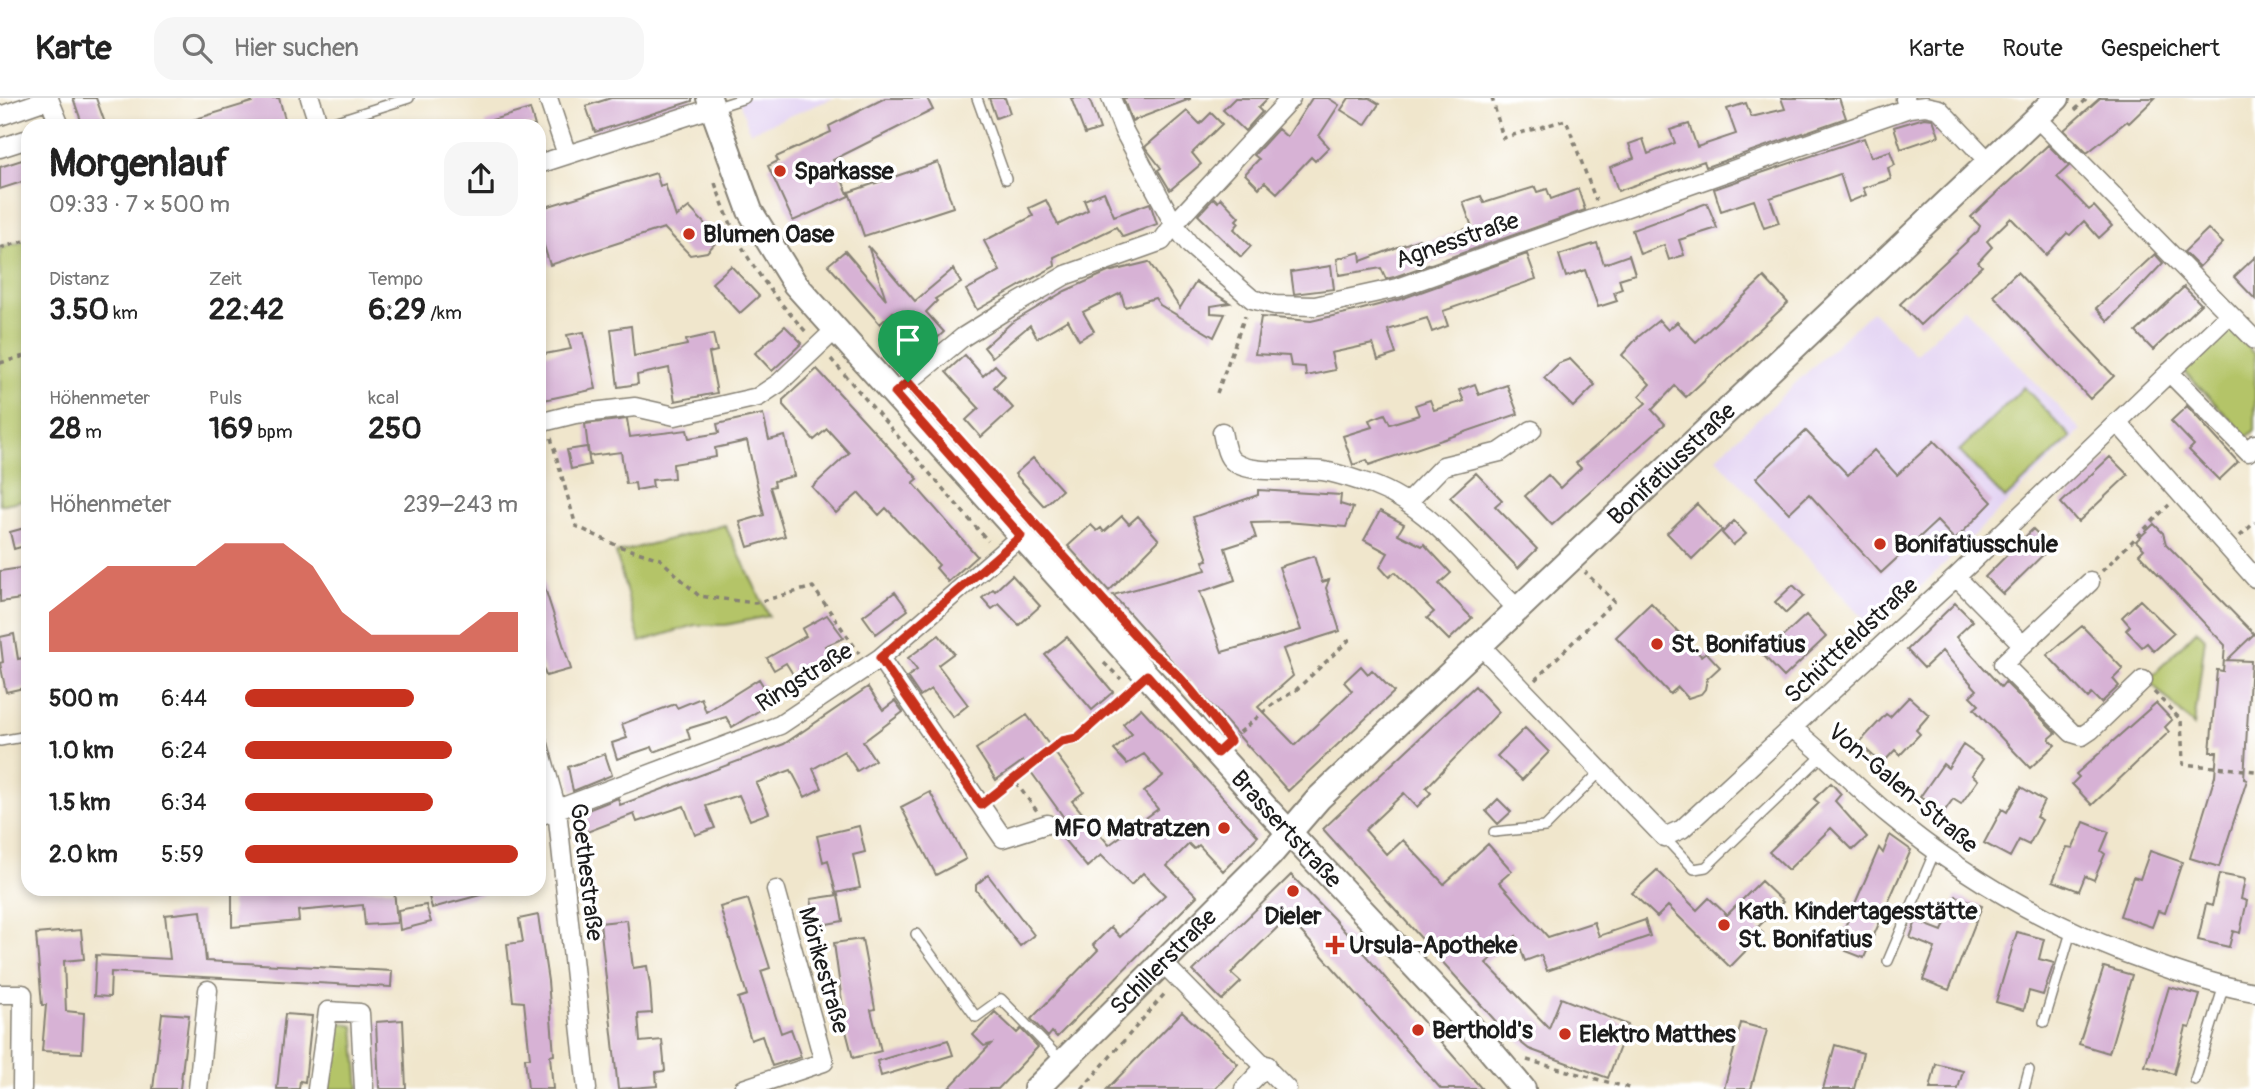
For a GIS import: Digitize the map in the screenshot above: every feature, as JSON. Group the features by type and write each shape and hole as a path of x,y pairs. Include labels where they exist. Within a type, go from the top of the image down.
{"street":[{"path":"310,98 318,119"},
{"path":"548,98 567,155"},
{"path":"1111,98 1142,167 1174,224 1190,245 1252,299"},
{"path":"895,393 963,337 1066,275 1162,241 1174,224 1291,98"},
{"name":"Bonifatiusstraße","path":"1289,832 1320,798 1479,644 2057,98"},
{"path":"0,116 49,99 57,119"},
{"path":"546,162 710,103"},
{"name":"Brassertstraße","path":"710,103 750,211 795,284 1147,675 1223,742 1289,832 1463,1018 1523,1089"},
{"path":"1907,103 1940,109 1988,161"},
{"name":"Agnesstraße","path":"1252,299 1275,305 1314,306 1396,288 1907,103"},
{"path":"2036,117 2255,340"},
{"path":"0,148 21,141"},
{"name":"Schüttfeldstraße","path":"1664,837 1682,829 1956,577 2229,315"},
{"path":"546,421 575,414 635,407 676,416 758,397 779,383 836,329"},
{"path":"2169,372 2248,452 2255,444"},
{"path":"2117,422 2255,578"},
{"path":"1408,502 1443,466 1500,452 1532,430"},
{"path":"1222,432 1230,458 1239,465 1256,469 1323,471 1368,483 1408,502 1441,528 1517,608"},
{"name":"Ringstraße","path":"546,814 780,725 874,662 1021,536"},
{"path":"1956,577 2023,645"},
{"path":"2090,582 2003,664 2072,733 2082,736 2143,680"},
{"path":"1479,644 1664,837"},
{"path":"874,662 1003,838 1047,824"},
{"name":"Von-Galen-Straße","path":"1792,728 1935,852 1997,894 2071,932 2127,955 2255,992"},
{"name":"Goethestraße","path":"546,770 557,810 587,1089"},
{"name":"Schillerstraße","path":"1051,1076 1289,832"},
{"name":"Mörikestraße","path":"743,1089 824,1062 776,890"},
{"path":"1162,962 1267,1065 1287,1089"},
{"path":"198,1089 208,990"},
{"path":"0,994 23,994 23,1089"},
{"path":"317,1089 328,1011 360,1013 364,1089"},
{"path":"1244,1089 1267,1065"}],"lane":[{"path":"342,119 409,98"},
{"path":"710,103 745,98"},
{"path":"977,98 1006,180"},
{"path":"0,741 21,737"},
{"path":"1664,837 1694,869 1706,867 1823,755"},
{"path":"1494,832 1545,827 1600,772"},
{"path":"1888,961 1935,852"},
{"path":"2043,1023 2071,932"},
{"path":"916,934 976,1017 1001,999 1051,1076"},
{"path":"2195,1080 2224,985"},
{"path":"2024,1089 2029,1070"}],"path":[{"path":"1492,98 1503,138 1566,120 1601,216"},
{"path":"0,248 21,242"},
{"path":"1217,393 1252,299"},
{"path":"0,363 21,357"},
{"path":"546,434 576,526 618,546 660,559 699,596 755,603 813,587 874,662"},
{"path":"2090,582 2181,494"},
{"path":"1524,692 1614,601 1584,571"},
{"path":"1223,742 1296,690 1350,639"},
{"path":"981,805 1062,741 1077,738 1147,675"},
{"path":"2143,680 2181,720 2183,764 2255,771"},
{"path":"1013,779 1047,824"},
{"path":"1524,1059 1633,1089"}],"shaded area":[{"path":"738,98 834,98 750,132"},
{"name":"Bonifatiusschule","path":"1964,308 2081,431 1875,631 1716,458 1872,311 1915,354"}],"green space":[{"path":"21,242 21,500 0,505 0,248"},
{"path":"2230,328 2255,355 2255,430 2247,437 2184,371"},
{"path":"2024,387 2071,437 2005,499 1959,451"},
{"path":"725,525 769,616 726,625 695,625 640,642 616,553"},
{"path":"2197,630 2205,638 2194,726 2148,680"},
{"path":"338,1022 354,1026 359,1089 322,1089 331,1025"}],"building":[{"path":"73,98 96,98 104,119 80,119"},
{"path":"250,98 279,98 285,119 196,119 252,102"},
{"path":"611,98 692,98 692,101 595,132 586,106"},
{"path":"885,98 927,98 933,110 833,160 849,196 793,221 768,166 778,161 776,157 831,132 829,126"},
{"path":"989,98 1005,98 1010,113 996,118"},
{"path":"1071,98 1089,98 1100,129 1085,134"},
{"path":"1123,98 1190,98 1190,99 1132,121"},
{"path":"1235,98 1268,98 1258,108 1262,112 1245,131 1223,110"},
{"path":"1312,98 1328,98 1339,105 1319,136 1329,147 1315,161 1311,157 1277,193 1265,182 1259,188 1245,174 1259,159 1254,155 1278,129 1287,137"},
{"path":"1349,98 1369,98 1379,104 1365,125 1341,110"},
{"path":"1781,98 1839,98 1846,118 1706,167 1704,161 1618,191 1610,167 1634,158 1629,144 1643,139 1648,154 1675,143 1670,130 1689,124 1697,147 1736,134 1727,109 1746,103 1751,117 1785,109"},
{"path":"2100,98 2155,98 2129,123 2127,121 2087,153 2064,130"},
{"path":"530,109 533,119 495,119"},
{"path":"1187,111 1200,124 1211,113 1222,124 1192,153 1201,164 1170,190 1158,170 1161,168 1145,147"},
{"path":"1924,118 1933,119 1939,136 1901,149 1894,127"},
{"path":"1864,138 1871,157 1890,151 1895,165 1888,168 1891,179 1863,188 1866,195 1849,202 1840,174 1770,198 1779,223 1764,228 1754,200 1721,211 1714,189"},
{"path":"2048,145 2069,166 2057,177 2089,210 2094,206 2112,226 2099,238 2084,221 2070,235 2067,233 2046,255 2011,218 1987,241 1992,247 1978,262 1982,266 1920,325 1900,304 1978,231 1980,226 1971,217"},
{"path":"21,160 21,182 0,189 0,167"},
{"path":"938,162 953,207 864,236 849,192"},
{"path":"656,173 660,186 665,184 676,217 689,207 719,239 707,252 690,255 664,228 550,265 546,252 546,207"},
{"path":"1535,187 1537,192 1547,189 1551,199 1578,189 1585,210 1394,277 1386,279 1381,268 1339,275 1337,259 1360,252 1361,261 1419,239 1421,244 1472,227 1463,202 1481,196 1484,203"},
{"path":"1104,192 1114,216 1150,203 1157,224 1123,237 1116,227 1054,257 1055,266 977,310 966,290 1000,271 984,241 1033,216 1029,208 1046,200 1058,225 1088,210 1084,200"},
{"path":"1214,198 1218,202 1221,198 1239,217 1236,220 1239,223 1234,229 1251,246 1241,257 1198,215"},
{"path":"1707,203 1717,228 1679,240 1684,255 1669,260 1664,245 1640,254 1632,230"},
{"path":"2208,229 2223,243 2199,267 2184,252"},
{"path":"1597,243 1604,264 1629,255 1635,274 1619,279 1622,289 1614,292 1617,301 1598,307 1585,270 1566,277 1559,255"},
{"path":"868,246 915,301 953,269 961,283 935,299 937,301 926,312 944,332 925,349 893,312 880,324 828,265 845,251 886,299"},
{"path":"1527,254 1536,279 1443,311 1448,326 1432,332 1427,318 1388,330 1396,354 1378,360 1373,344 1331,353 1335,370 1306,376 1305,367 1291,366 1289,356 1255,354 1261,317 1311,321 1359,310 1401,299"},
{"path":"2155,254 2163,263 2108,321 2096,308"},
{"path":"2255,257 2255,299 2234,277"},
{"path":"1149,262 1180,308 1196,282 1230,303 1211,306 1211,313 1225,314 1214,337 1160,305 1155,298 1125,307 1121,293 1083,312 1094,331 1079,340 1068,320 1037,338 1030,325 992,357 984,347 1011,323 1065,291 1108,272"},
{"path":"731,266 759,296 740,313 712,283"},
{"path":"1331,266 1334,289 1294,294 1291,272"},
{"path":"2017,272 2114,376 2090,399 1993,295"},
{"path":"1764,277 1788,303 1686,397 1675,386 1652,410 1665,424 1552,525 1525,496 1548,475 1560,488 1581,468 1576,463 1646,403 1639,396 1650,384 1622,355 1659,320 1668,330 1677,322 1696,342"},
{"path":"2184,287 2201,304 2153,350 2136,332"},
{"path":"631,326 634,356 687,345 686,340 713,334 717,351 709,353 717,393 675,401 669,368 637,375 638,384 618,387 611,329"},
{"path":"785,326 802,343 772,371 755,353"},
{"path":"584,332 596,389 546,400 546,354 571,349 567,335"},
{"path":"965,355 983,376 995,365 1005,376 994,387 1013,408 981,437 966,420 979,408 946,372"},
{"path":"1570,359 1595,385 1573,407 1544,378 1559,363"},
{"path":"817,369 918,479 913,483 977,556 948,582 936,568 939,565 886,508 879,515 859,493 836,513 812,487 849,453 827,429 814,440 783,405 783,400"},
{"path":"1475,384 1479,395 1507,385 1518,414 1369,465 1367,460 1353,465 1343,436 1372,427 1369,420 1385,414 1390,424 1419,415 1415,405 1430,400 1434,410 1464,401 1459,390"},
{"path":"2187,406 2238,462 2219,480 2189,450 2194,445 2171,421"},
{"path":"763,414 769,440 785,436 794,476 774,481 775,486 770,487 785,536 748,547 740,522 764,515 747,441 715,448 716,457 673,464 674,478 652,480 653,487 636,490 635,483 626,484 621,452 589,456 585,424 627,419 630,437 687,430 689,438 719,433 717,424"},
{"path":"1806,431 1848,475 1874,450 1897,475 1934,441 1992,502 1955,540 1937,521 1881,573 1809,494 1789,513 1756,478"},
{"path":"587,447 590,465 571,469 567,450"},
{"path":"2110,457 2128,475 2078,522 2061,503"},
{"path":"1033,458 1062,490 1044,506 1015,474"},
{"path":"1476,473 1502,500 1495,506 1537,549 1518,568 1450,497"},
{"path":"1258,490 1341,495 1340,504 1353,508 1346,527 1286,522 1251,523 1256,538 1225,548 1235,580 1200,592 1222,652 1301,630 1279,567 1314,556 1322,582 1329,580 1326,588 1340,631 1283,649 1293,676 1258,707 1295,745 1352,691 1344,682 1361,666 1368,674 1372,670 1394,692 1288,791 1113,595 1206,570 1203,561 1208,560 1193,517 1258,495"},
{"path":"1697,504 1722,530 1692,559 1667,533"},
{"path":"1380,511 1404,524 1398,534 1422,546 1424,544 1451,573 1439,584 1472,618 1449,640 1427,618 1434,612 1395,572 1389,577 1380,567 1388,553 1364,540"},
{"path":"1122,516 1129,524 1138,516 1159,540 1109,591 1068,546 1091,525 1097,531 1101,528 1104,532"},
{"path":"1734,521 1746,534 1733,545 1722,533"},
{"path":"2154,524 2163,533 2166,544 2254,634 2227,660 2251,661 2244,779 2247,780 2219,867 2190,858 2215,776 2217,752 2210,752 2217,670 2223,671 2225,645 2139,554 2144,549 2136,541"},
{"path":"21,529 21,547 14,549 10,532"},
{"path":"2033,529 2051,547 2003,594 1985,577"},
{"path":"21,568 21,599 0,602 0,571"},
{"path":"1012,575 1040,606 1019,625 999,604 992,609 982,598 993,589 995,591"},
{"path":"1793,585 1804,596 1786,613 1775,602"},
{"path":"546,591 571,669 546,676"},
{"path":"895,592 908,610 876,634 863,616"},
{"path":"2140,600 2174,633 2154,651 2147,643 2142,647 2126,630 2130,626 2122,617"},
{"name":"St. Bonifatius","path":"1651,603 1701,656 1706,652 1720,667 1707,679 1701,694 1688,698 1678,687 1670,694 1616,637"},
{"path":"1955,603 1973,621 1956,637 2001,687 2005,682 2056,733 2049,739 2055,745 2030,768 1974,709 1979,705 1970,696 1977,690 1942,651 1924,668 1907,650"},
{"path":"827,615 844,638 825,646 835,662 799,684 786,663 774,670 767,658 806,636 802,629"},
{"path":"1806,615 1826,637 1784,677 1763,655"},
{"path":"2082,626 2123,669 2113,679 2119,686 2101,703 2092,694 2088,698 2047,655"},
{"path":"14,634 18,659 21,658 21,689 6,692 0,663 3,662 0,637"},
{"path":"939,635 954,653 938,665 968,705 953,717 931,689 920,696 907,677 917,670 908,658"},
{"path":"1067,637 1113,692 1092,710 1045,655"},
{"path":"759,679 773,702 732,727 726,717 687,729 690,739 654,752 652,747 617,759 612,743 627,738 622,724 675,704 677,708 701,698 706,712"},
{"path":"1475,686 1499,712 1426,788 1431,793 1417,807 1404,793 1365,830 1387,855 1403,840 1444,884 1488,844 1512,871 1499,882 1548,937 1594,922 1599,936 1645,920 1650,936 1547,971 1541,955 1525,961 1516,936 1486,963 1549,1028 1561,998 1628,1025 1608,1078 1529,1049 1500,1026 1323,829"},
{"path":"868,687 883,710 895,701 903,712 863,742 875,760 857,771 844,751 813,769 822,788 805,797 791,770 756,783 769,813 750,820 739,795 706,806 715,828 695,835 684,806 637,822 634,814 587,832 580,813 618,798 620,805 784,744"},
{"path":"1909,697 1929,715 1916,730 1920,734 1900,755 1895,750 1882,764 1859,743 1886,714 1890,717"},
{"path":"2156,703 2172,720 2165,727 2169,732 2092,805 2072,784 2079,777 2076,774"},
{"path":"1141,708 1258,836 1223,871 1199,845 1194,849 1189,844 1167,866 1197,896 1057,1037 1052,1032 1048,1037 1031,1019 1098,950 1093,945 1111,927 1120,937 1165,895 1143,873 1131,885 1101,855 1087,867 1060,835 1070,826 1023,761 996,780 976,749 1027,715 1084,792 1072,801 1109,845 1158,809 1144,792 1163,776 1144,754 1127,764 1114,750 1132,734 1123,724"},
{"path":"1525,728 1549,752 1522,780 1497,756"},
{"path":"1963,745 1983,759 1972,775 1978,780 1961,804 1953,799 1943,813 1920,797 1943,764 1948,768"},
{"path":"605,754 612,775 573,791 568,767"},
{"path":"1831,783 1841,794 1835,801 1867,837 1853,850 1831,828 1788,870 1769,852 1819,803 1814,799"},
{"path":"2021,787 2044,801 2036,817 2042,820 2029,845 2019,840 2010,857 1984,843 2002,809 2007,812"},
{"path":"930,792 966,859 936,875 901,807"},
{"path":"1498,799 1511,812 1498,824 1486,811"},
{"path":"2084,822 2109,832 2101,851 2105,854 2094,880 2085,876 2079,891 2053,881 2067,847 2073,848"},
{"path":"859,826 865,852 853,855 860,888 836,893 828,860 823,862 817,836"},
{"path":"1890,835 1911,850 1864,958 1846,951 1854,934 1844,929 1879,848 1883,853"},
{"path":"2150,851 2182,862 2165,913 2158,911 2152,927 2120,916 2133,877 2140,879"},
{"name":"Kath. Kindertagesstätte St. Bonifatius","path":"1657,870 1697,910 1709,898 1727,915 1761,881 1783,902 1757,928 1763,933 1730,967 1668,906 1657,917 1632,893"},
{"path":"2219,874 2245,879 2241,899 2247,901 2240,933 2233,931 2229,947 2198,940 2206,904 2212,906"},
{"path":"988,875 1034,935 1020,946 976,890 976,885"},
{"path":"1291,875 1333,918 1482,1089 1441,1089 1288,917 1231,973 1241,982 1222,1000 1193,971"},
{"path":"838,895 843,921 816,926 811,899"},
{"path":"232,896 395,896 397,923 365,925 363,905 298,911 299,921 232,927"},
{"path":"429,896 477,896 432,908"},
{"path":"1956,896 1982,906 1949,990 1923,980 1935,948 1910,938 1916,921 1942,931"},
{"path":"748,899 770,968 761,971 781,1033 791,1029 801,1057 772,1066 762,1036 751,1040 738,998 747,995 720,907"},
{"path":"426,905 431,922 400,930 398,910"},
{"path":"201,911 206,961 392,971 391,987 111,972 110,997 94,996 96,955 170,959 165,915"},
{"path":"538,915 548,981 554,1055 550,1056 553,1089 528,1089 525,1058 530,1058 524,1002 513,1001 507,944 523,942 519,919"},
{"path":"627,920 633,968 647,966 650,985 652,1013 638,1014 640,1042 662,1040 665,1071 656,1072 657,1086 618,1089 600,923"},
{"path":"81,930 84,959 64,961 66,1011 84,1013 82,1053 42,1051 46,1005 42,1005 36,934"},
{"path":"2017,932 2044,939 2039,959 2054,963 2043,995 2029,991 2024,1010 1996,1002"},
{"path":"862,939 875,1009 871,1010 881,1051 853,1058 846,1031 834,943"},
{"path":"2104,967 2132,975 2109,1053 2079,1044"},
{"path":"2169,987 2200,995 2190,1028 2186,1027 2174,1074 2145,1066"},
{"path":"995,1012 1017,1033 1021,1029 1038,1047 998,1089 948,1089 991,1044 984,1046 973,1035"},
{"path":"1182,1012 1238,1064 1215,1089 1107,1089"},
{"path":"162,1013 189,1015 180,1089 153,1089"},
{"path":"285,1014 312,1016 305,1082 300,1081 299,1089 277,1089"},
{"path":"403,1020 406,1089 382,1089 379,1088 376,1022"},
{"path":"1741,1023 1767,1030 1751,1089 1724,1089"},
{"path":"948,1040 953,1055 881,1076 877,1061"},
{"path":"1835,1045 1863,1053 1854,1089 1823,1089"},
{"path":"1936,1064 1963,1071 1958,1089 1930,1089"}],"place":[{"name":"Sparkasse","path":"780,171"},
{"name":"Blumen Oase","path":"689,234"},
{"name":"Bonifatiusschule","path":"1880,544"},
{"name":"St. Bonifatius","path":"1657,644"},
{"name":"MFO Matratzen","path":"1224,828"},
{"name":"Dieler","path":"1293,891"},
{"name":"Kath. Kindertagesstätte St. Bonifatius","path":"1724,925"},
{"name":"Ursula-Apotheke","path":"1335,945"},
{"name":"Berthold's","path":"1418,1030"},
{"name":"Elektro Matthes","path":"1565,1034"}],"route":[{"path":"908,382 1148,650 1160,658 1208,712 1230,741 1217,753 1147,675 1077,738 1062,741 981,805 880,658 1021,536 895,393 908,382"}]}
